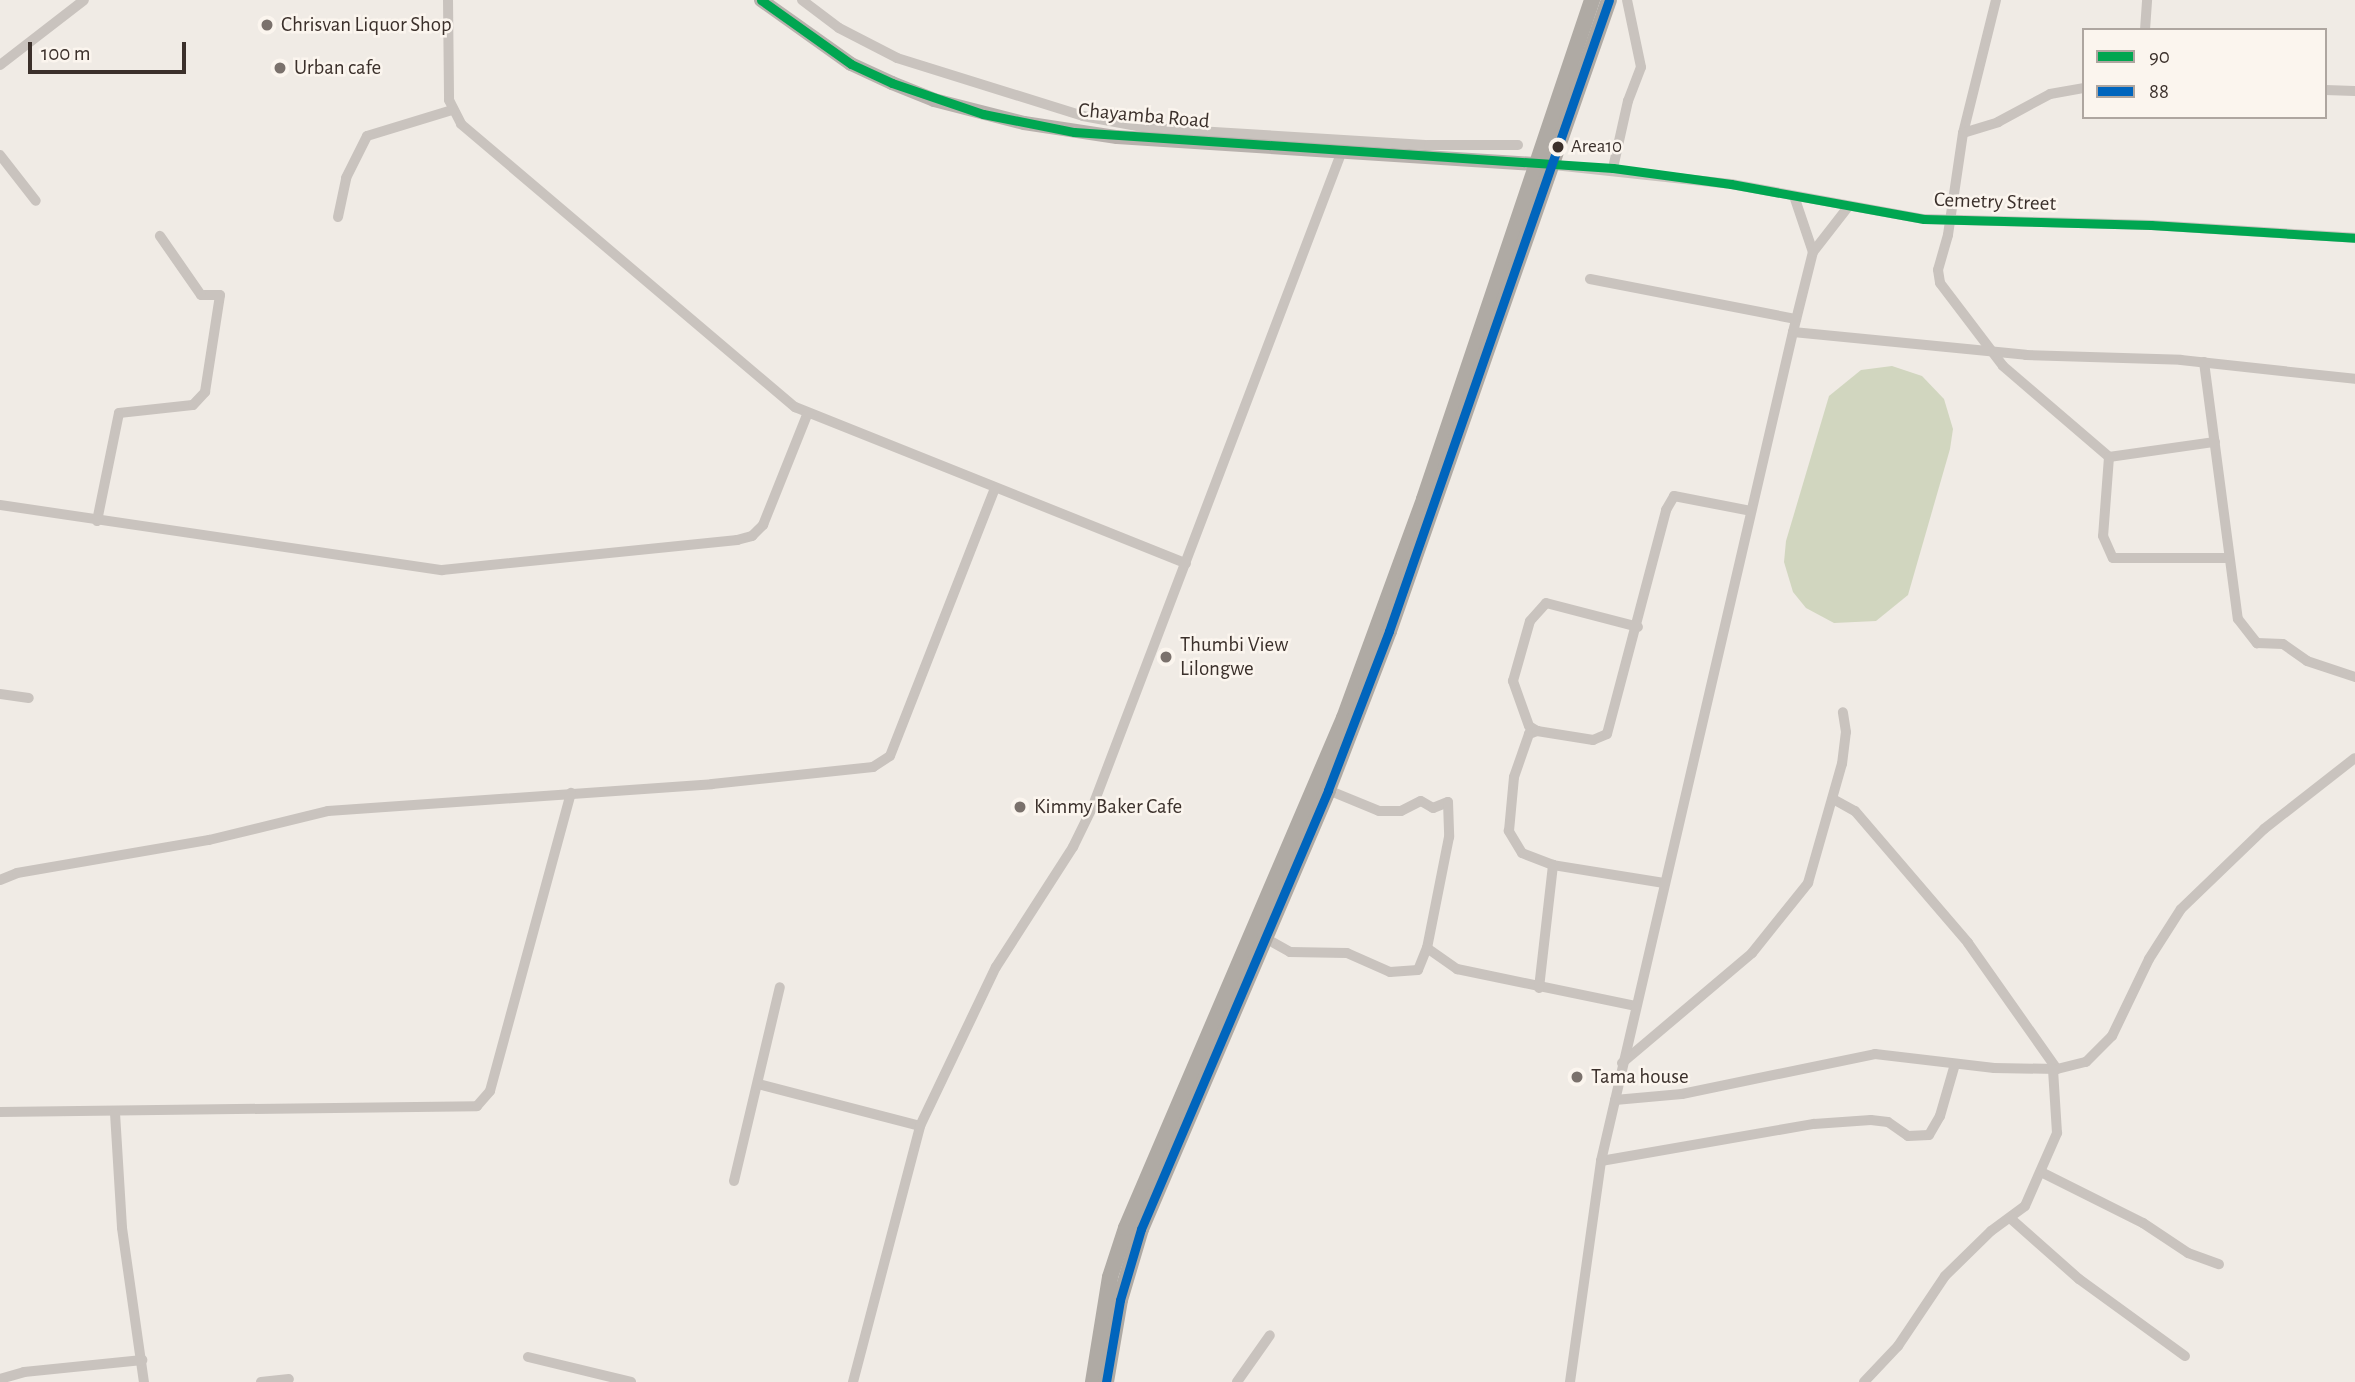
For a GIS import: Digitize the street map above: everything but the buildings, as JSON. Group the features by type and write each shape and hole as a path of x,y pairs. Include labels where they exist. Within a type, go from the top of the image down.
{"highway":[{"path":"1106,1382 1115,1321 1141,1229 1328,790 1394,618 1545,165 1592,0"},
{"path":"1093,1382 1110,1277 1126,1228 1345,718 1545,165 1609,0"}],"main road":[{"name":"Chayamba Road","path":"761,0 851,64 934,100 983,114 1106,136 1545,165"}],"street":[{"path":"0,65 84,0"},
{"path":"448,0 452,110 461,124 676,309 807,415 1186,563"},
{"path":"802,0 839,28 897,58 1083,116 1174,129 1429,145 1518,145"},
{"path":"1613,168 1628,101 1641,67 1628,0"},
{"path":"1996,0 1963,132 1950,221 1939,261 1940,283 2026,389 2087,434 2109,457 2103,536 2113,558 2230,558"},
{"path":"2145,28 2147,0"},
{"path":"1963,132 1997,122 2050,94 2082,88"},
{"path":"2327,90 2355,91"},
{"path":"338,217 346,178 367,136 452,110"},
{"path":"853,1382 920,1126 996,967 1080,834 1342,151"},
{"path":"0,155 36,201"},
{"name":"Cemetry Street","path":"1545,165 1613,168 1950,221 2151,225 2355,238"},
{"path":"1794,196 1813,252"},
{"path":"1570,1382 1601,1161 1796,319 1813,252 1849,207"},
{"path":"97,521 119,413 192,405 205,392 219,295 201,295 160,236"},
{"path":"1590,279 1796,319"},
{"path":"1793,332 1992,350 2204,362 2355,379"},
{"path":"2204,362 2238,619 2257,643 2283,644 2307,661 2355,677"},
{"path":"0,505 442,570 737,540 752,537 763,525 807,415"},
{"path":"2109,457 2215,442"},
{"path":"0,880 17,873 209,840 302,814 851,771 873,767 890,756 994,490"},
{"path":"1638,626 1546,603 1530,621 1513,681 1529,726 1537,731 1593,740 1607,734 1638,626 1666,510 1674,496 1751,512"},
{"path":"0,694 29,698"},
{"path":"1622,1063 1752,953 1808,883 1833,799 1846,732 1843,712"},
{"path":"1537,731 1523,742 1514,777 1509,831 1522,853 1553,865 1664,883"},
{"path":"1615,1100 1682,1094 1875,1054 1955,1064 2055,1069 2086,1062 2099,1052 2165,931 2202,887 2264,829 2355,758"},
{"path":"1265,938 1290,952 1347,953 1390,972 1419,970 1427,948 1449,837 1448,802 1433,807 1421,801 1401,811 1379,811 1328,790"},
{"path":"0,1112 115,1114 464,1109 482,1102 490,1091 571,793"},
{"path":"1833,799 1855,811 1959,932 2055,1069 2057,1133 2025,1206 1945,1276 1898,1346 1864,1382"},
{"path":"1539,988 1553,865"},
{"path":"1427,948 1457,969 1635,1006"},
{"path":"734,1181 780,987"},
{"path":"1601,1161 1814,1124 1871,1120 1888,1122 1908,1136 1929,1135 1940,1116 1955,1064"},
{"path":"758,1084 920,1126"},
{"path":"115,1114 121,1228 144,1382"},
{"path":"2041,1172 2143,1223 2188,1253 2219,1264"},
{"path":"2010,1218 2079,1279 2185,1356"},
{"path":"1237,1382 1270,1335"},
{"path":"528,1357 631,1382"},
{"path":"0,1379 24,1372 142,1360"},
{"path":"261,1382 289,1379"}],"green space":[{"path":"1892,366 1922,376 1944,399 1953,429 1950,449 1908,595 1876,621 1834,623 1806,608 1793,592 1784,562 1786,541 1829,396 1861,370"}],"transit line":[{"name":"90","path":"761,0 851,64 892,83 983,114 1074,132 1613,168 1731,184 1924,219 2151,225 2355,238"},
{"name":"88","path":"1106,1382 1120,1300 1141,1229 1328,790 1389,631 1609,0"}],"place":[{"name":"Chrisvan Liquor Shop","path":"267,25"},
{"name":"Urban cafe","path":"280,68"},
{"name":"Area10","path":"1558,147"},
{"name":"Thumbi View Lilongwe","path":"1166,657"},
{"name":"Kimmy Baker Cafe","path":"1020,807"},
{"name":"Tama house","path":"1577,1077"}]}
